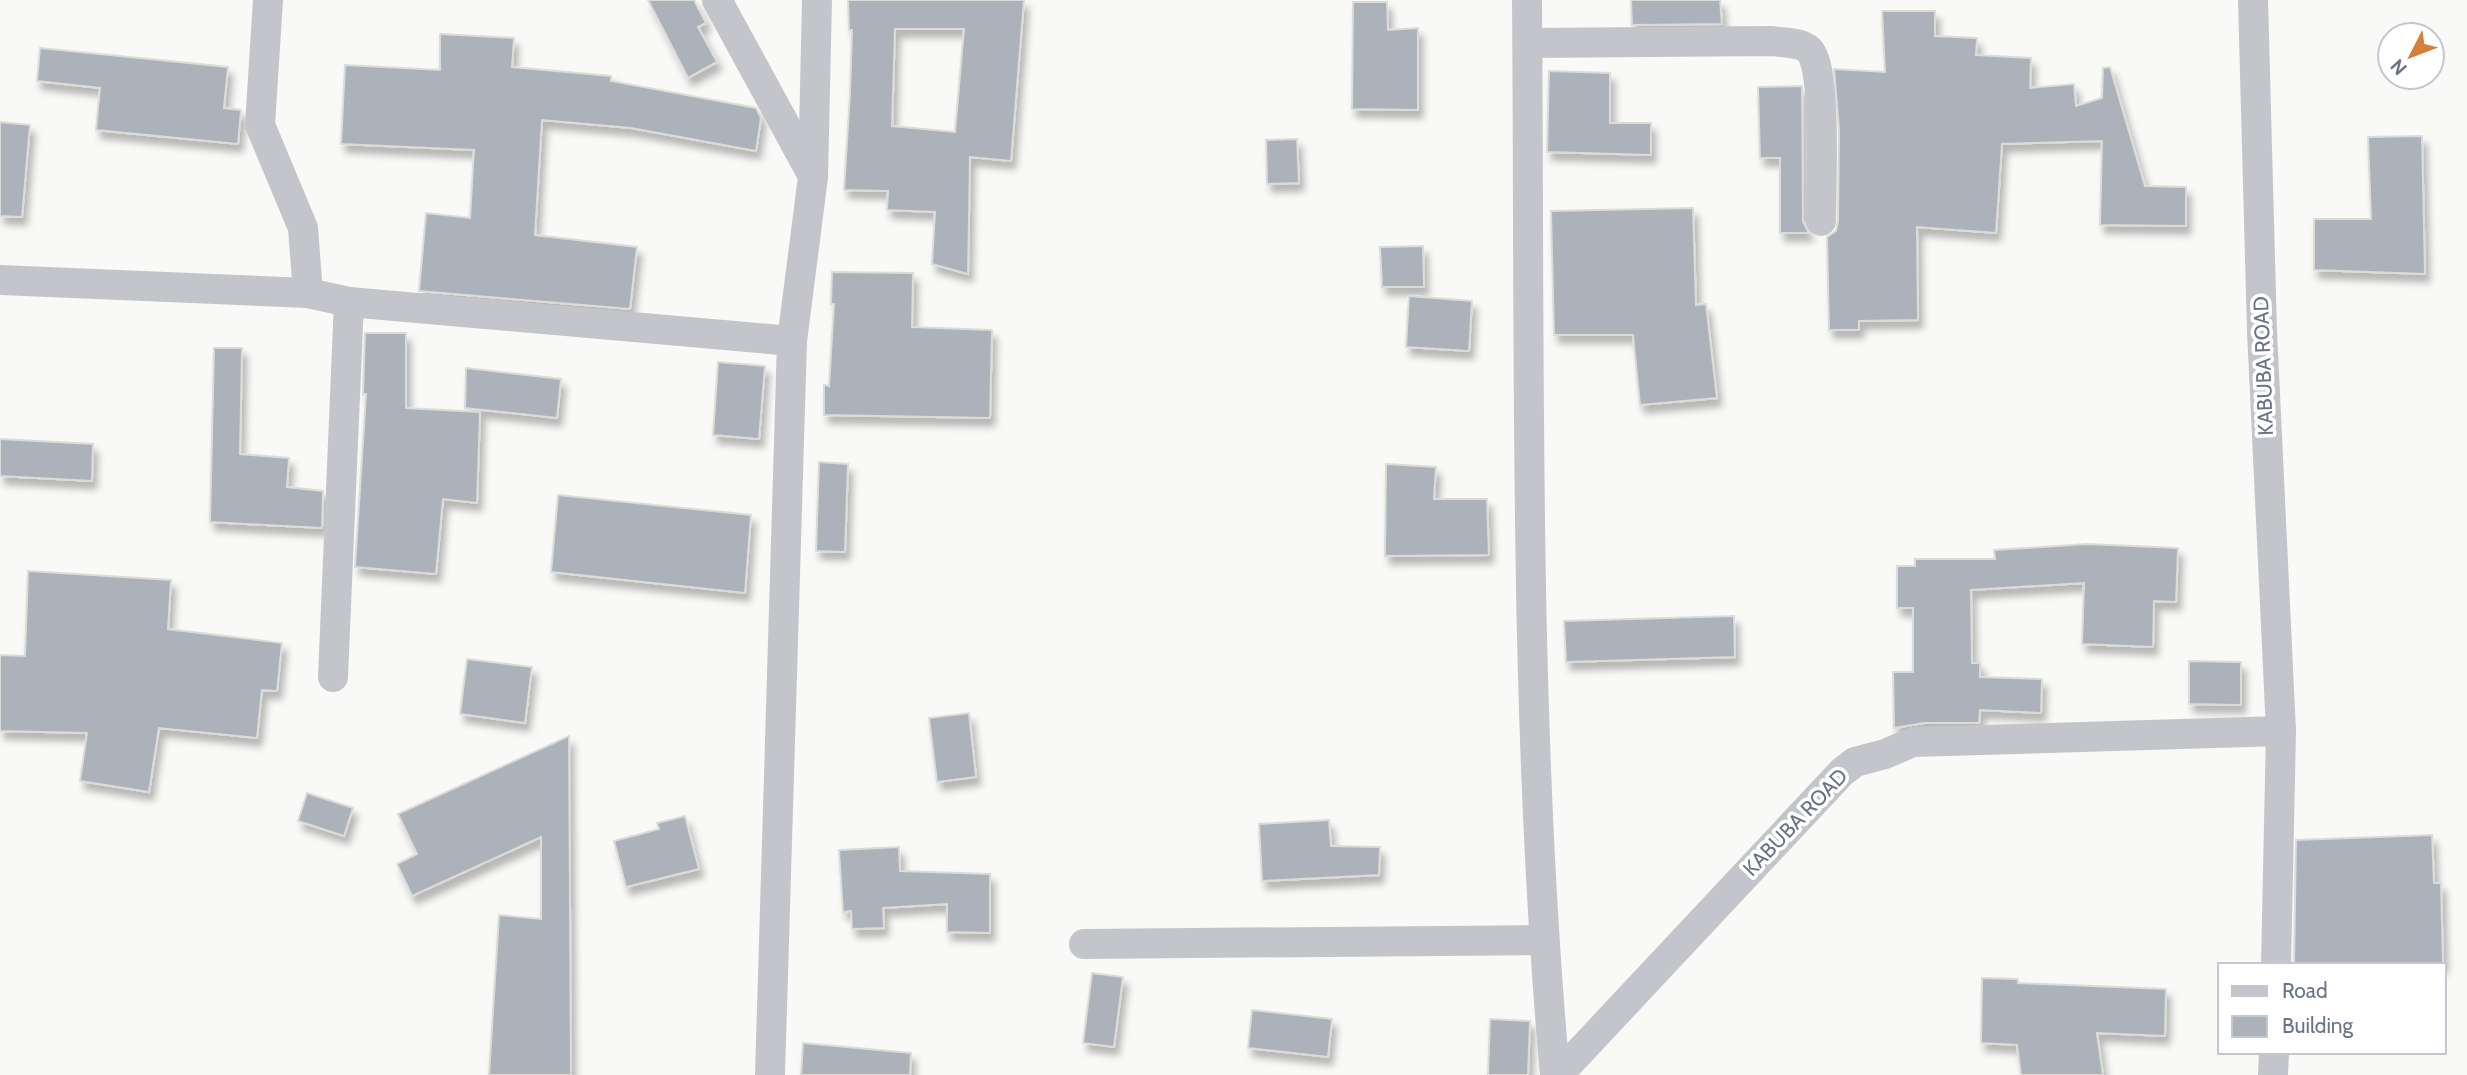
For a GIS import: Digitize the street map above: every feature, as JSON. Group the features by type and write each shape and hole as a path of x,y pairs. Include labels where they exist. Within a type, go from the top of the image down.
{"street":[{"path":"268,0 260,125 303,228 308,293"},
{"path":"717,0 813,177"},
{"path":"770,1075 792,341 813,177 817,0"},
{"path":"1527,0 1532,555 1543,940 1556,1075"},
{"name":"KABUBA ROAD","path":"2253,0 2263,370 2281,731 2276,963"},
{"path":"1528,43 1772,41 1802,45 1813,54 1819,79 1821,221"},
{"path":"0,280 308,293 349,302 792,341"},
{"path":"333,677 349,302"},
{"name":"KABUBA ROAD","path":"1556,1075 1790,824 1855,762 1885,754 1913,742 2281,731"},
{"path":"1084,944 1543,940"},
{"path":"2273,1075 2274,1054"}],"building":[{"path":"648,0 694,0 706,23 698,27 717,62 688,78"},
{"path":"848,0 1024,0 1011,161 970,157 968,274 932,264 935,212 887,210 888,191 844,190 852,30 849,30","holes":["895,29 964,29 955,132 892,126"]},
{"path":"1631,0 1720,0 1722,24 1632,25"},
{"path":"1353,2 1387,2 1388,30 1418,28 1418,110 1352,109"},
{"path":"1882,11 1935,11 1935,36 1977,38 1976,55 2031,58 2030,88 2074,84 2076,106 2102,98 2103,68 2110,67 2145,186 2186,187 2186,226 2100,225 2102,141 2002,144 1996,233 1917,227 1918,320 1859,321 1859,330 1829,330 1827,237 1836,231 1838,221 1839,130 1834,69 1885,72"},
{"path":"440,34 514,38 512,67 611,76 611,81 756,108 761,118 756,151 631,128 542,120 535,235 637,247 630,309 419,291 426,213 470,218 474,150 341,144 345,65 440,70"},
{"path":"40,48 228,67 224,108 241,110 238,144 96,130 100,88 37,81"},
{"path":"1549,71 1610,73 1610,123 1651,123 1651,155 1547,152"},
{"path":"1802,86 1803,221 1809,233 1780,233 1780,158 1760,158 1758,87"},
{"path":"0,122 30,125 22,217 0,216"},
{"path":"2422,136 2425,274 2314,270 2314,219 2371,219 2368,137"},
{"path":"1297,139 1299,183 1267,184 1266,140"},
{"path":"1693,208 1696,305 1706,304 1717,398 1640,405 1633,335 1554,335 1551,211"},
{"path":"1423,246 1424,287 1382,287 1380,247"},
{"path":"832,272 913,273 912,327 992,330 990,418 824,415 824,385 829,386 834,304 831,304"},
{"path":"1409,296 1472,301 1469,351 1406,347"},
{"path":"365,333 406,333 406,408 480,412 477,503 443,499 436,574 355,567 366,394 363,394"},
{"path":"214,348 242,348 240,454 289,458 287,487 323,491 322,528 210,522"},
{"path":"718,362 765,366 759,439 713,435"},
{"path":"466,368 561,379 557,418 465,408"},
{"path":"0,439 93,444 92,481 0,476"},
{"path":"819,462 848,464 845,552 816,551"},
{"path":"1386,464 1436,467 1434,499 1487,499 1489,555 1385,556"},
{"path":"558,495 751,515 745,593 551,572"},
{"path":"2087,544 2178,548 2176,602 2154,601 2153,647 2082,644 2084,583 1971,590 1972,663 1980,663 1980,677 2042,679 2041,713 1980,710 1979,723 1924,723 1894,728 1893,672 1913,672 1913,608 1897,608 1897,566 1915,566 1915,559 1995,559 1994,550"},
{"path":"28,571 171,580 168,629 282,643 277,691 262,690 257,738 159,728 149,792 80,781 87,733 0,731 0,655 25,656"},
{"path":"1734,616 1735,657 1566,662 1564,621"},
{"path":"467,659 532,667 525,723 460,714"},
{"path":"2189,661 2241,662 2241,705 2189,704"},
{"path":"969,713 976,777 937,782 929,718"},
{"path":"569,736 571,1075 489,1075 499,915 541,919 541,837 412,896 397,864 417,854 398,814"},
{"path":"307,793 353,808 344,836 298,821"},
{"path":"685,816 699,869 626,887 614,841 659,829 657,823"},
{"path":"1329,820 1331,846 1380,847 1379,875 1262,881 1259,824"},
{"path":"2432,835 2434,883 2441,883 2443,963 2294,963 2296,840"},
{"path":"899,847 900,871 990,874 990,933 947,932 947,904 883,908 884,928 852,929 851,911 843,912 839,850"},
{"path":"1092,973 1123,977 1114,1047 1083,1043"},
{"path":"1982,978 2018,979 2018,983 2166,989 2165,1036 2097,1033 2103,1075 2021,1075 2017,1045 1981,1043"},
{"path":"1252,1010 1332,1019 1328,1057 1248,1048"},
{"path":"1490,1019 1530,1021 1528,1075 1488,1075"},
{"path":"803,1043 911,1053 910,1075 801,1075"}]}
